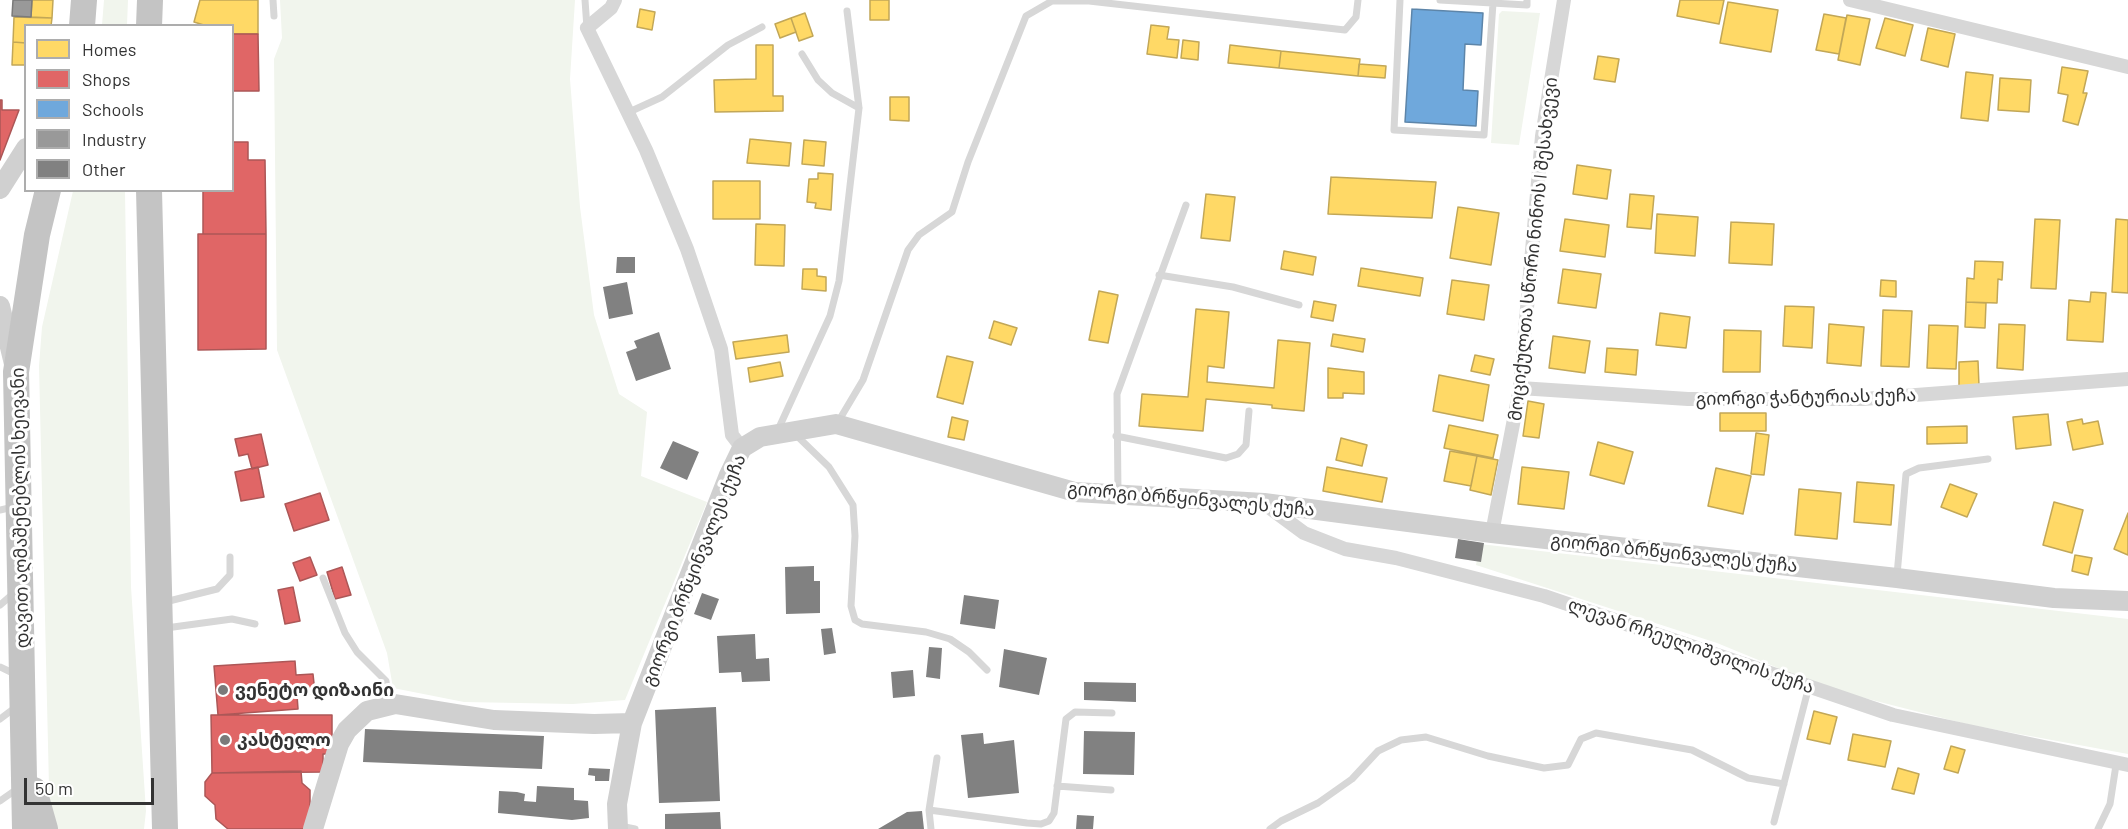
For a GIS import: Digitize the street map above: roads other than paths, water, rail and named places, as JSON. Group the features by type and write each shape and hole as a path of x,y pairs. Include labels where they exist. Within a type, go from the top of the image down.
{"highway":[{"path":"82,24 84,0"},
{"path":"149,24 150,0"},
{"name":"დავით აღმაშენებლის ხეივანი","path":"25,829 25,758 15,683 20,587 9,508 16,372 37,235 48,192"},
{"path":"149,192 165,827"},
{"path":"25,758 45,829"}],"street":[{"path":"615,0 611,8 587,28 646,150 701,290 721,349 732,435 742,448"},
{"name":"მოციქულთა სწორი ნინოს I შესახვევი","path":"1492,533 1520,388 1542,135 1564,0"},
{"path":"1850,0 2128,67"},
{"path":"0,189 24,151"},
{"path":"0,306 16,372"},
{"name":"გიორგი ჭანტურიას ქუჩა","path":"1520,388 1688,399 1863,399 2128,379"},
{"name":"გიორგი ბრწყინვალეს ქუჩა","path":"623,828 621,776 632,723 729,475 742,448 760,437 836,424 1075,492 1264,503 1492,533 1897,578 2054,598 2128,601"},
{"name":"ლევან რჩეულიშვილის ქუჩა","path":"1264,503 1304,533 1345,549 1396,558 1545,596 1893,715 2122,765"},
{"path":"313,829 335,754 347,730 367,711 395,704 494,720 594,724 632,723"}],"lane":[{"path":"273,0 274,16"},
{"path":"585,0 587,28"},
{"path":"836,424 863,380 908,250 919,235 952,212 968,162 1026,16 1053,1 1089,1 1345,30 1356,17 1358,0"},
{"path":"1400,0 1394,130 1485,135 1493,3"},
{"path":"1440,0 1527,4 1527,0"},
{"path":"848,11 859,108 839,281 830,316 784,433 829,467 853,505 855,536 851,606 855,621 862,624 926,632 950,639 969,652 987,670"},
{"path":"627,113 662,97 728,45 762,27"},
{"path":"802,54 818,80 832,93 859,108"},
{"path":"1118,496 1116,436 1118,394 1186,205"},
{"path":"1160,276 1233,287 1299,305"},
{"path":"1116,436 1226,458 1238,453 1246,445 1250,411"},
{"path":"1897,578 1903,479 1906,474 1919,468 1988,459"},
{"path":"160,603 216,589 230,575 230,557"},
{"path":"323,578 345,633 357,652 386,681 388,706"},
{"path":"0,605 20,587"},
{"path":"160,629 232,619 255,624"},
{"path":"0,719 15,683"},
{"path":"1774,822 1809,686"},
{"path":"929,810 1041,824 1049,821 1054,813 1066,719 1075,712 1113,713"},
{"path":"1270,829 1317,803 1352,779 1378,752 1401,740 1426,737 1488,756 1544,768 1568,765 1581,739 1596,733 1692,750 1748,778 1784,784"},
{"path":"931,829 929,810 938,758"},
{"path":"2098,829 2110,804 2122,765"},
{"path":"0,801 24,784"},
{"path":"1058,786 1111,790"}],"place":[{"name":"ვენეტო დიზაინი","path":"223,690"},
{"name":"კასტელო","path":"225,740"}]}
